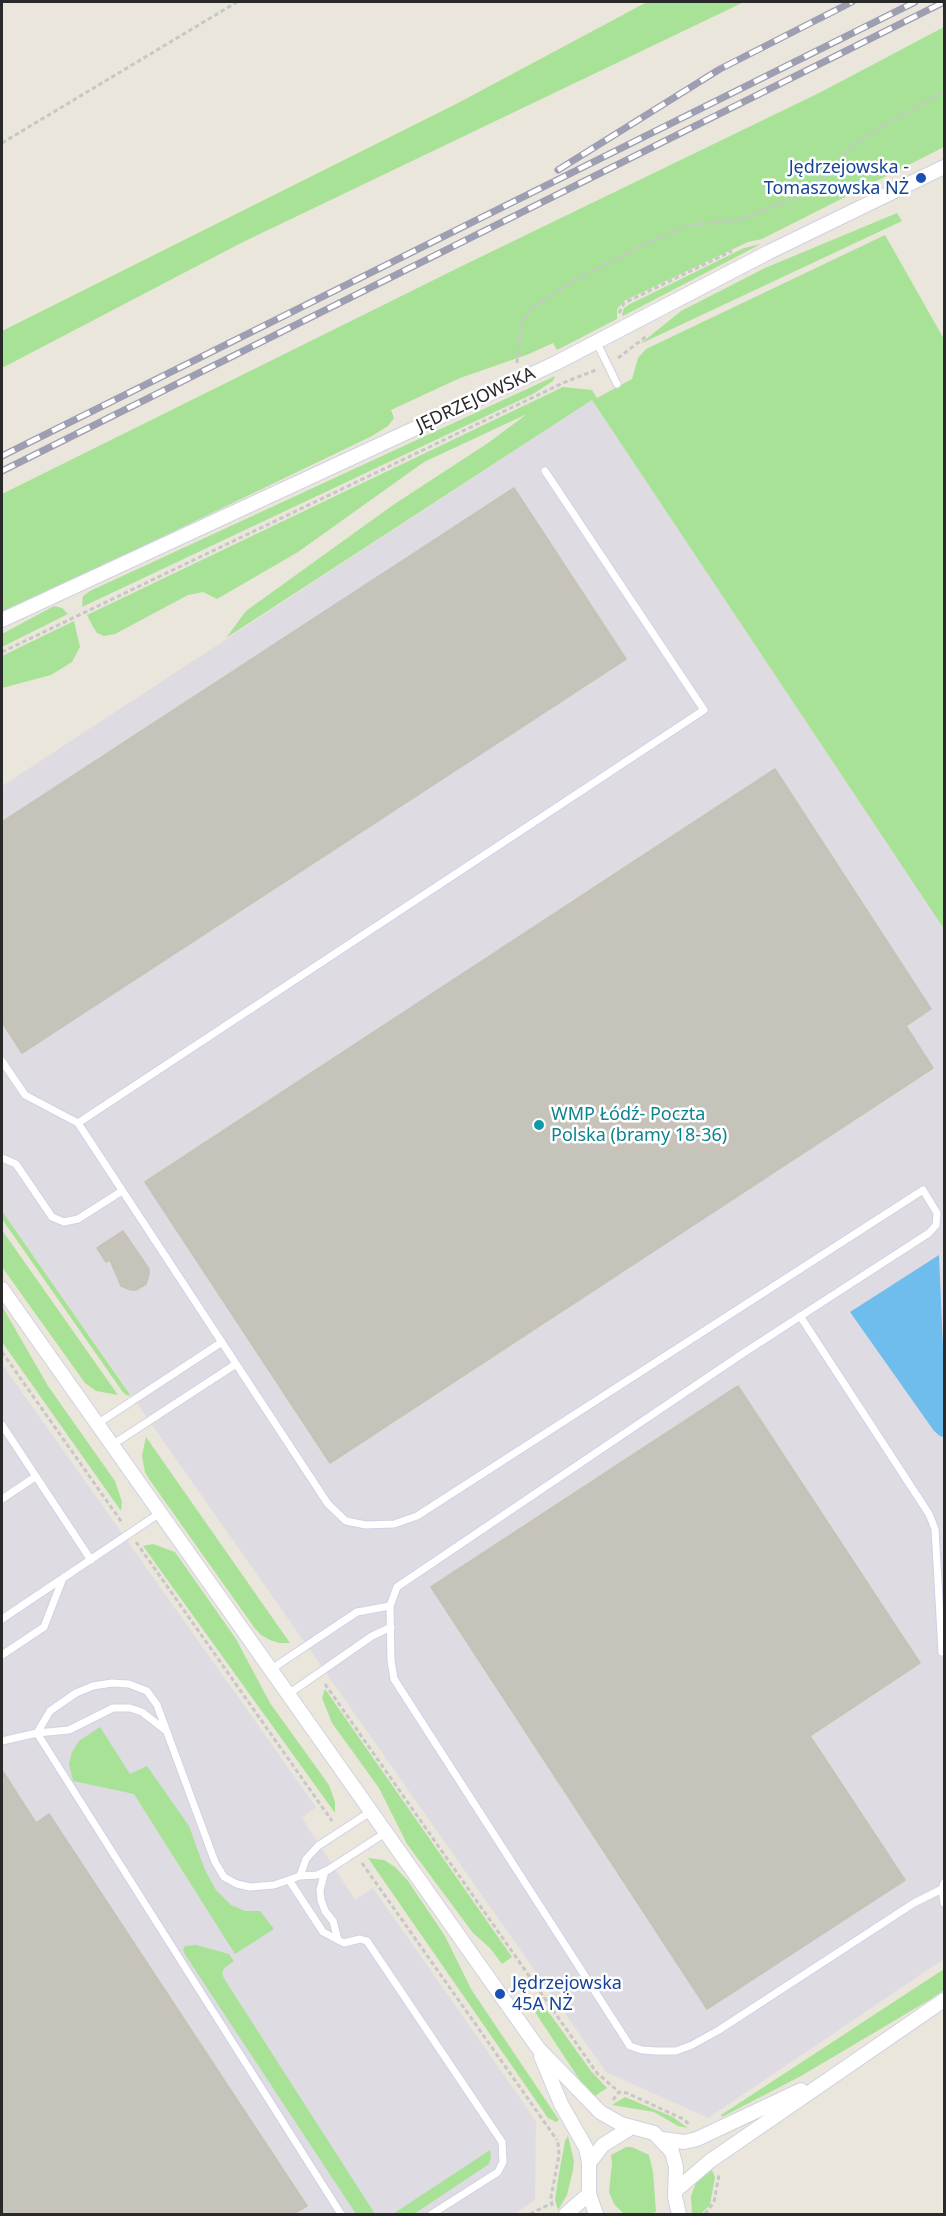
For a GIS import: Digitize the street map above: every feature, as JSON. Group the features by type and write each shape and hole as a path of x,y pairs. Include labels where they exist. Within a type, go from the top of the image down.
{"street":[{"name":"JĘDRZEJOWSKA","path":"2,620 597,343 769,252 945,167"},
{"path":"2,1289 538,2048 600,2112 621,2124 654,2133 672,2152 676,2166 675,2212"},
{"path":"675,2191 710,2161 945,2000"},
{"path":"538,2048 561,2104 581,2137 589,2163 589,2194 596,2214"},
{"path":"662,2139 684,2142 697,2139 838,2072"},
{"path":"589,2163 603,2145 632,2127"},
{"path":"560,2212 589,2194"}],"lane":[{"path":"597,343 617,384"},
{"path":"78,1123 704,710 545,471"},
{"path":"2,1061 25,1095 78,1123 328,1504 346,1521 366,1526 394,1524 417,1516 923,1190 937,1213 936,1225 929,1233 800,1316 397,1587 390,1606 391,1660 394,1679 630,2046 657,2051 676,2050 692,2045 943,1886 945,1903"},
{"path":"2,1158 16,1164 52,1217 64,1222 78,1219 122,1191"},
{"path":"800,1316 929,1514 935,1529 942,1652"},
{"path":"97,1424 222,1342"},
{"path":"112,1445 236,1364"},
{"path":"2,1425 90,1560"},
{"path":"2,1499 35,1476"},
{"path":"2,1619 160,1513"},
{"path":"2,1655 44,1627 63,1578"},
{"path":"270,1670 357,1612 390,1606"},
{"path":"287,1695 372,1636 391,1627"},
{"path":"37,1734 50,1711 76,1693 93,1686 112,1683 129,1684 147,1691 157,1705 215,1862 224,1877 237,1884 250,1887 274,1885 300,1876 317,1875 385,1833"},
{"path":"2,1741 69,1730 113,1708 130,1708 142,1712 167,1732"},
{"path":"37,1734 341,2214"},
{"path":"300,1876 306,1859 318,1846 370,1812"},
{"path":"325,1871 321,1881 321,1900 325,1911 333,1921 338,1940"},
{"path":"289,1880 323,1932 344,1943 360,1939 367,1941 502,2142 503,2162 498,2172 432,2214"}],"path":[{"path":"2,143 237,2"},
{"path":"517,363 522,321 529,311 562,287 642,245 690,225 740,219 794,198 825,176 851,147 884,125 945,92"},
{"path":"2,652 565,382"},
{"path":"2,1352 340,1832"},
{"path":"318,1674 603,2079 619,2092 627,2093 683,2119 692,2129"},
{"path":"354,1853 557,2140 559,2155 552,2203 560,2212"},
{"path":"607,2105 616,2098 619,2092"},
{"path":"557,2140 562,2137"},
{"path":"705,2214 714,2202 718,2171"},
{"path":"530,2214 552,2203"}],"shaded area":[{"path":"592,400 944,929 944,1959 708,2118 606,2072 2,1211 2,786"},
{"path":"2,1364 316,1807 302,1818 355,1900 373,1888 536,2121 535,2200 514,2214 2,2214"}],"green space":[{"path":"647,2 744,2 243,242 2,368 2,331 458,103"},
{"path":"944,27 944,147 762,239 748,242 624,301 617,309 617,319 557,350 553,343 529,354 460,378 391,410 394,418 388,426 372,436 2,614 2,494 466,264 821,92"},
{"path":"897,213 902,221 640,344 681,311 765,268"},
{"path":"885,235 944,339 944,929 592,400 226,638 246,611 393,505 488,443 527,414 424,462 298,552 217,599 203,592 188,595 115,634 104,636 97,633 87,615 563,387 592,390 597,398 632,379 638,358 646,349"},
{"path":"761,244 623,316 624,308 630,304 744,248"},
{"path":"555,376 553,381 533,394 82,607 83,596 90,591"},
{"path":"54,606 62,608 68,614 2,647 2,634"},
{"path":"74,621 80,647 72,662 51,675 2,688 2,656"},
{"path":"2,1211 131,1396 122,1391 2,1219"},
{"path":"2,1230 118,1395 96,1391 85,1383 2,1267"},
{"path":"2,1306 48,1386 115,1481 122,1502 121,1511 2,1342"},
{"path":"146,1437 290,1643 270,1640 254,1627 149,1479 142,1456"},
{"path":"153,1544 175,1552 236,1639 270,1703 329,1785 335,1802 335,1813 143,1546"},
{"path":"325,1689 512,1957 502,1964 490,1948 473,1933 407,1844 379,1788 332,1723 322,1698"},
{"path":"100,1727 130,1774 147,1766 189,1826 205,1870 216,1890 231,1905 245,1911 260,1911 274,1929 235,1954 134,1794 73,1781 69,1764 72,1752 79,1741"},
{"path":"368,1858 384,1860 395,1867 408,1881 445,1936 471,1989 559,2120 556,2122 548,2118"},
{"path":"196,1945 229,1954 234,1961 224,1968 222,1974 225,1980 375,2214 356,2214 186,1956 183,1950 185,1946"},
{"path":"944,1969 944,1990 931,1999 801,2076 722,2117 721,2115"},
{"path":"542,2003 591,2071 607,2088 595,2096 583,2085 533,2009"},
{"path":"625,2097 673,2117 688,2128 678,2126 654,2112 612,2105"},
{"path":"568,2136 574,2161 573,2170 567,2195 558,2210 555,2200 565,2141"},
{"path":"626,2147 632,2147 649,2155 653,2172 656,2212 624,2214 614,2204 609,2192 611,2155"},
{"path":"490,2150 489,2164 414,2214 393,2214"},
{"path":"712,2170 715,2177 710,2205 701,2214 692,2214 691,2196 697,2181"}],"water":[{"path":"939,1255 944,1437 934,1431 850,1312"}],"building":[{"path":"514,488 626,659 22,1053 2,1022 2,822"},
{"name":"WMP Łódź- Poczta Polska (bramy 18-36)","path":"775,769 931,1009 906,1026 933,1068 330,1463 145,1182"},
{"path":"123,1231 149,1269 146,1284 136,1290 121,1286 110,1260 106,1262 97,1248"},
{"path":"738,1386 920,1663 810,1736 905,1880 707,2009 431,1587"},
{"path":"2,1770 36,1823 49,1814 307,2206 293,2214 2,2214"}],"railway":[{"path":"558,170 720,69 852,2"},
{"path":"2,456 915,2"},
{"path":"2,471 944,2"}],"place":[{"name":"Jędrzejowska - Tomaszowska NŻ","path":"921,178"},
{"name":"WMP Łódź- Poczta Polska (bramy 18-36)","path":"539,1125"},
{"name":"Jędrzejowska 45A NŻ","path":"500,1994"}]}
